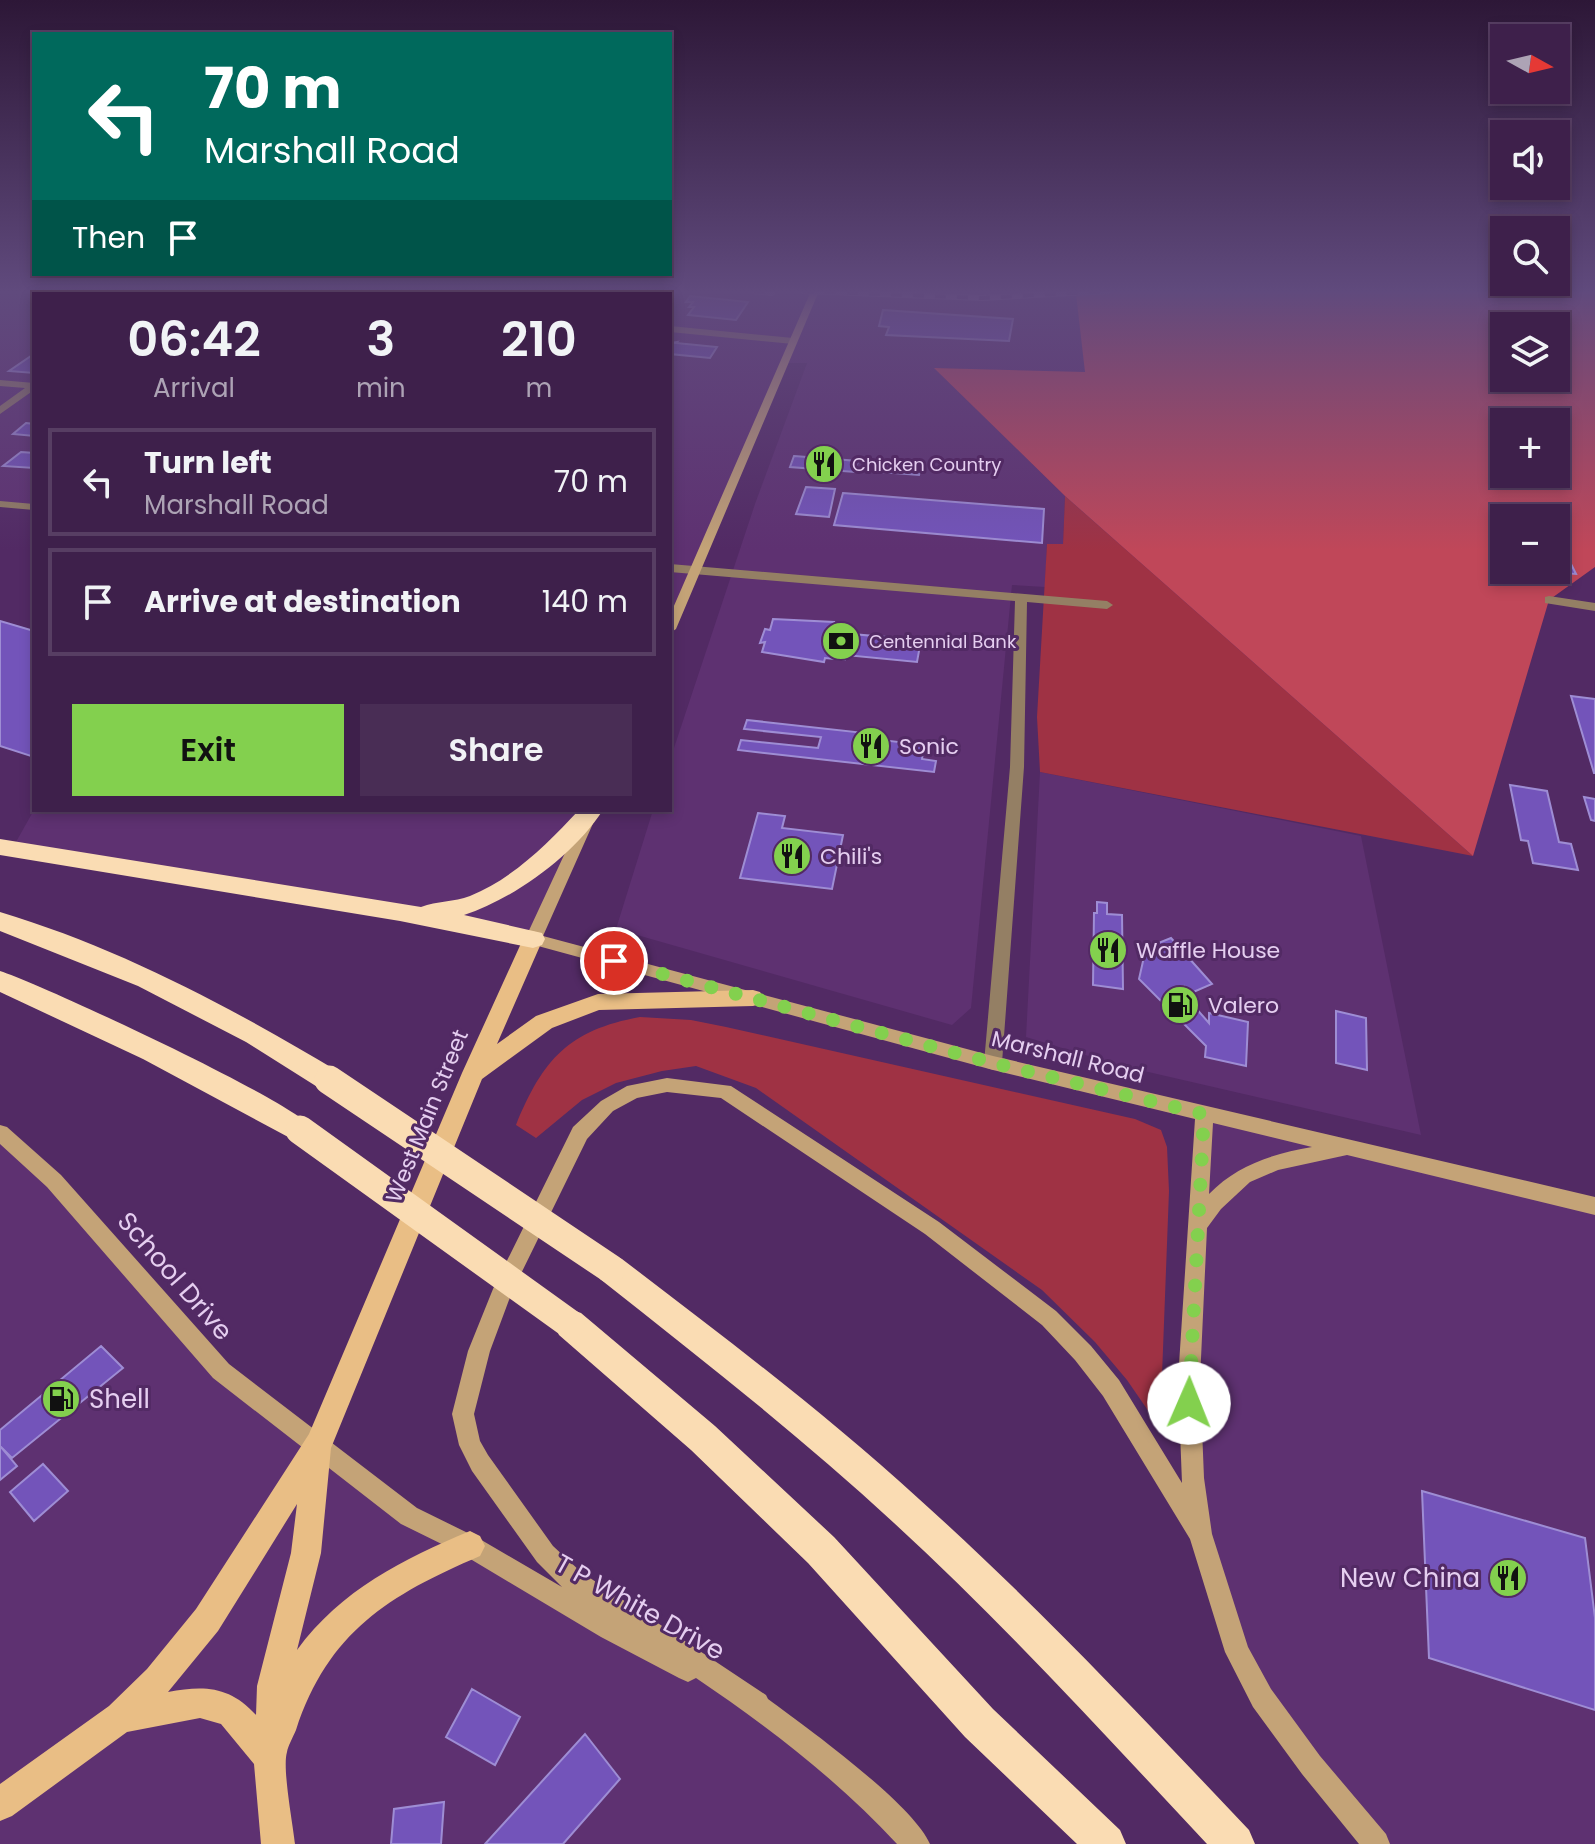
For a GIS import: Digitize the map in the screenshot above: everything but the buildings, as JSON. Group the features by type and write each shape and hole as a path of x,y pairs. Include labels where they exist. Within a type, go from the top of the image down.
{"highway":[{"path":"409,914 440,912 489,897 539,866 590,812"},
{"path":"0,847 409,914 533,939"},
{"path":"0,921 147,979 255,1035 329,1080 611,1269 771,1392 908,1512 1235,1844"},
{"path":"0,981 68,1009 152,1050 300,1130 570,1324 703,1438 821,1550 979,1723 1106,1844"}],"main road":[{"path":"672,624 778,377"},
{"name":"West Main Street","path":"319,1444 473,1073 591,812"},
{"name":"Marshall Road","path":"533,939 993,1063 1595,1206"},
{"path":"473,1073 544,1022 598,1002 753,998"},
{"path":"757,1704 573,1580 545,1554 480,1463 470,1445 463,1414 479,1351 503,1289 580,1133 607,1106 633,1091 667,1085 725,1091 932,1228 1049,1318 1111,1388 1200,1534"},
{"path":"1204,1114 1189,1411 1200,1534 1237,1652 1262,1698 1311,1765 1376,1844"},
{"name":"School Drive","path":"0,1133 54,1181 221,1371 319,1444"},
{"path":"1198,1226 1214,1199 1251,1172 1277,1160 1349,1149"},
{"path":"0,1804 120,1717 158,1680 207,1620 319,1444"},
{"path":"278,1844 270,1757 273,1686 306,1553 319,1444"},
{"name":"T P White Drive","path":"319,1444 409,1516 470,1546 610,1628 757,1704 853,1783 916,1844"},
{"path":"270,1757 296,1685 339,1623 370,1597 420,1566 470,1546"},
{"path":"120,1717 200,1702 231,1711 270,1757"}],"street":[{"path":"0,383 32,386"},
{"path":"0,411 32,387"},
{"path":"0,504 32,507"},
{"path":"672,568 1107,605"},
{"path":"993,1063 1017,767 1021,598"},
{"path":"1549,600 1595,607"}],"shaded area":[{"path":"0,377 32,377 32,507 0,504"},
{"path":"672,377 778,377 672,624"},
{"path":"802,377 944,377 1065,496 1063,544 1047,545 1045,587 1012,585 971,1008 952,1025 616,929 652,812 672,812 672,754 755,504"},
{"path":"943,377 1490,377 1490,392 1570,392 1570,377 1595,377 1595,567 1549,600 1473,856 1065,496"},
{"path":"1065,496 1473,856 1040,772 1037,717 1047,544 1063,544"},
{"path":"1040,772 1361,836 1421,1135 1118,1065 1026,1037"},
{"path":"33,812 591,812 533,939 12,849"},
{"path":"640,1017 691,1020 726,1027 1135,1119 1161,1130 1167,1147 1169,1191 1160,1428 1127,1380 1095,1342 1042,1290 756,1088 696,1066 662,1071 616,1083 582,1100 536,1138 516,1125 537,1082 562,1051 594,1030"},
{"path":"1204,1114 1595,1206 1595,1844 1376,1844 1262,1698 1193,1478"},
{"path":"0,1133 221,1371 358,1477 757,1704 916,1844 0,1844"}],"place":[{"name":"Chicken Country","path":"824,464"},
{"name":"Centennial Bank","path":"841,641"},
{"name":"Sonic","path":"871,746"},
{"name":"Chili's","path":"792,856"},
{"name":"Waffle House","path":"1108,950"},
{"name":"Valero","path":"1180,1005"},
{"name":"Shell","path":"61,1399"},
{"name":"New China","path":"1508,1578"}],"route":[{"path":"614,961 993,1063 1204,1114 1189,1403"}]}
